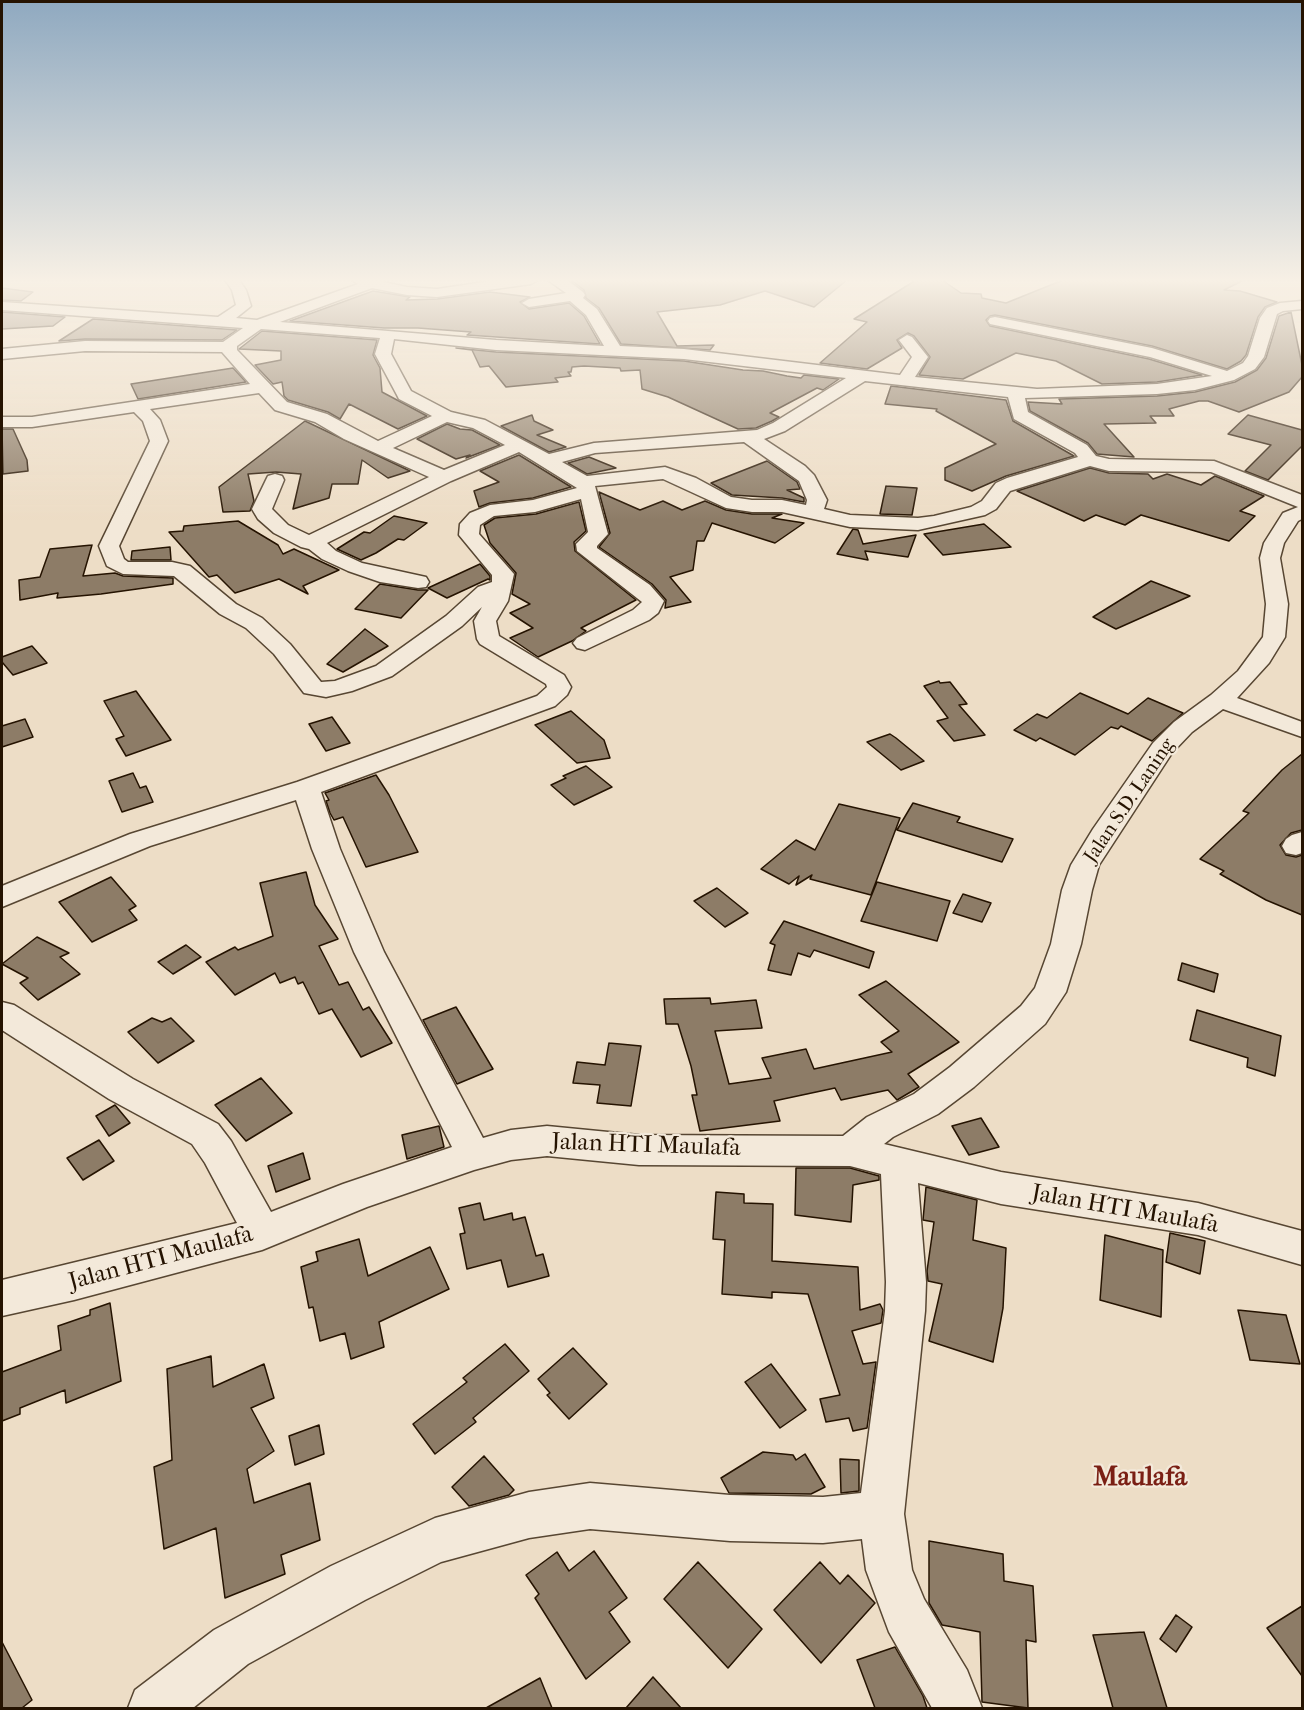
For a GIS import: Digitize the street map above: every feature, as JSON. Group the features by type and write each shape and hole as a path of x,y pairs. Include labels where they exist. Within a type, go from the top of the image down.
{"street":[{"path":"236,360 274,400 286,409 321,418 350,435 444,477"},
{"path":"386,360 405,394 445,416 479,424 548,460 585,486 590,497 598,534 586,544 587,550 642,590 653,601 650,608 641,615 585,643"},
{"path":"732,360 1015,393 1066,394 1195,385 1228,377 1249,366 1254,360"},
{"path":"905,380 918,360"},
{"path":"1176,360 1228,377"},
{"path":"548,460 604,447 749,437 779,427 861,376"},
{"path":"2,422 25,423 263,387"},
{"path":"1015,393 1020,415 1081,449 1089,460"},
{"path":"139,407 151,420 159,441 109,546 114,562 123,568 172,568 182,571 228,609 254,623 282,649 313,688 326,690 343,686 384,671 454,621 486,592 502,586"},
{"path":"378,448 445,416"},
{"path":"749,437 798,470 807,479 817,500 813,514"},
{"path":"275,480 262,508 265,515 280,530 305,542 313,542 444,477 519,445"},
{"path":"2,897 140,840 306,788 525,710 555,695 559,687 556,680 488,639 485,621 497,601 503,574 469,535 470,525 477,517 490,511 535,506 585,486 642,474 665,473 689,482 726,502 752,506 782,506 850,521 918,524 951,519 978,511 989,505 1003,487 1089,460 1109,465 1215,467 1302,502"},
{"name":"Jalan S.D. Laning","path":"850,1151 880,1127 926,1104 1034,1015 1050,992 1058,973 1085,865 1103,835 1162,748 1183,727 1220,700 1246,676 1274,637 1277,604 1270,558 1274,543 1290,517 1302,512"},
{"path":"313,542 329,555 355,567 388,578 418,582"},
{"path":"1220,700 1302,730"},
{"path":"306,788 326,849 369,952 474,1155"},
{"path":"2,1014 121,1089 205,1134 218,1152 262,1233"},
{"name":"Jalan HTI Maulafa","path":"2,1298 74,1282 262,1233 356,1195 474,1155 511,1145 547,1141 639,1150 850,1151 1021,1192 1198,1219 1302,1248"},
{"path":"900,1162 899,1194 906,1282 905,1311 881,1514 889,1570 903,1606 949,1688 957,1708"},
{"path":"153,1708 231,1647 348,1583 435,1541 529,1515 590,1506 730,1518 823,1520 881,1514"}],"building":[{"path":"281,360 376,360 380,368 382,392 427,416 398,429 349,404 340,419 328,412 288,400 284,396 282,382 273,384 255,365"},
{"path":"477,360 659,360 763,371 801,378 804,375 839,379 823,390 817,388 770,413 779,417 772,421 756,428 738,429 668,397 642,389 640,370 621,371 620,368 572,367 571,372 568,372 571,376 555,378 558,382 506,387 489,366 480,367"},
{"path":"824,360 882,360 867,369 820,363"},
{"path":"928,360 1002,360 963,379 919,375"},
{"path":"1050,360 1152,360 1202,375 1157,382 1102,384"},
{"path":"1197,360 1242,360 1227,369"},
{"path":"1265,360 1301,360 1302,377 1289,392 1239,412 1208,401 1199,401 1169,409 1174,416 1150,416 1156,423 1104,424 1134,457 1097,454 1088,443 1030,411 1028,402 1062,404 1059,399 1157,396 1195,392 1235,382 1257,370"},
{"path":"233,368 246,382 138,399 131,384"},
{"path":"891,386 1006,400 1013,421 1074,456 1006,476 972,491 945,480 945,468 996,444 936,411 937,409 885,404"},
{"path":"532,415 534,421 553,430 537,435 566,447 549,452 501,426"},
{"path":"1248,415 1302,430 1302,446 1268,480 1245,471 1271,445 1228,434"},
{"path":"305,421 410,471 388,478 362,460 358,484 332,484 329,498 293,509 301,474 276,472 248,474 254,501 250,511 223,512 219,487"},
{"path":"447,424 460,429 472,430 500,445 466,458 470,455 456,459 417,439"},
{"path":"2,429 13,429 27,460 28,471 3,474"},
{"path":"519,455 571,487 533,498 490,503 479,507 474,491 499,482 480,471"},
{"path":"589,457 616,468 587,474 568,463"},
{"path":"767,461 797,482 800,489 787,490 804,498 804,502 782,498 732,495 711,483"},
{"path":"1090,468 1109,473 1148,474 1153,479 1167,474 1201,485 1215,476 1264,496 1240,511 1255,516 1229,541 1141,515 1125,525 1096,515 1084,521 1017,491"},
{"path":"886,486 917,488 912,515 880,514"},
{"path":"599,492 640,510 663,501 682,510 705,501 726,510 752,514 782,514 772,518 804,523 775,543 712,523 704,541 697,541 693,570 670,577 691,602 665,608 666,600 652,584 599,547 610,533"},
{"path":"579,502 586,531 574,542 575,551 636,600 581,628 586,631 572,641 538,657 510,638 533,628 510,613 530,604 512,594 516,573 490,543 484,525 495,518 536,514"},
{"path":"394,516 427,523 404,540 398,539 361,560 337,549 364,532 370,533"},
{"path":"238,521 278,545 283,554 294,549 339,570 303,586 308,594 279,579 235,593 217,575 209,577 169,532 183,531 184,526"},
{"path":"984,524 1011,547 943,555 924,534"},
{"path":"853,529 858,530 863,544 916,535 908,557 865,551 868,560 837,554"},
{"path":"92,545 83,576 115,573 123,576 173,578 173,584 57,598 58,593 20,600 19,580 40,577 50,549"},
{"path":"170,547 171,560 131,560 132,551"},
{"path":"480,564 490,576 490,580 447,598 428,588"},
{"path":"1151,581 1190,596 1116,629 1093,617"},
{"path":"380,584 428,590 401,618 355,609"},
{"path":"365,629 388,646 343,672 327,664"},
{"path":"32,646 47,663 13,675 2,662 2,657"},
{"path":"939,681 940,683 950,682 967,704 959,705 985,735 954,741 937,721 948,718 924,686"},
{"path":"136,691 171,740 126,756 116,739 124,736 104,701"},
{"path":"1080,693 1128,714 1148,698 1183,713 1152,741 1121,726 1118,729 1111,727 1075,755 1040,738 1036,741 1014,730 1037,714 1047,718"},
{"path":"571,711 604,740 610,758 577,763 535,725"},
{"path":"332,717 350,743 326,751 309,724"},
{"path":"25,719 33,737 2,747 2,726"},
{"path":"890,734 924,761 901,770 867,742"},
{"path":"1302,754 1302,830 1291,833 1280,845 1286,855 1296,857 1302,855 1302,915 1266,900 1220,874 1224,871 1200,859 1249,813 1243,811 1282,770"},
{"path":"586,766 612,787 574,805 551,785 566,778 563,776"},
{"path":"133,773 140,788 146,786 153,802 122,812 109,781"},
{"path":"376,775 389,795 418,852 366,867 343,817 334,820 330,813 326,801 329,800 325,793"},
{"path":"913,803 960,817 957,822 1013,839 1002,862 897,830"},
{"path":"839,804 900,818 871,895 810,879 812,875 796,885 799,876 789,884 761,869 796,840 815,850"},
{"path":"306,872 315,905 338,939 319,946 339,985 348,982 363,1010 369,1007 392,1043 361,1057 332,1009 319,1014 303,982 298,984 295,977 280,983 275,973 235,995 206,962 235,947 238,950 273,936 260,883"},
{"path":"111,877 136,906 129,910 137,920 92,942 59,902"},
{"path":"877,882 950,901 937,941 861,921"},
{"path":"717,888 748,913 725,927 694,901"},
{"path":"963,894 991,903 982,922 953,913"},
{"path":"784,921 874,952 869,968 814,950 810,957 798,953 791,975 768,970 775,945 770,943"},
{"path":"37,937 69,953 60,957 80,974 38,1000 20,983 28,978 2,964"},
{"path":"186,945 201,957 173,974 158,962"},
{"path":"1182,963 1218,974 1214,992 1178,980"},
{"path":"886,981 959,1042 908,1074 919,1087 897,1100 888,1090 841,1100 835,1088 774,1101 780,1121 700,1131 692,1095 697,1095 691,1066 678,1024 666,1024 664,999 710,998 711,1004 756,1000 762,1028 715,1031 729,1084 771,1078 762,1058 806,1049 814,1069 892,1052 881,1042 899,1031 859,995"},
{"path":"456,1007 493,1069 457,1084 423,1020"},
{"path":"1197,1010 1281,1036 1275,1076 1247,1067 1248,1058 1190,1040"},
{"path":"152,1018 162,1022 171,1018 194,1041 158,1063 128,1032"},
{"path":"609,1043 641,1046 631,1106 597,1103 600,1085 573,1083 577,1062 605,1065"},
{"path":"261,1078 292,1113 246,1141 215,1105"},
{"path":"115,1105 130,1123 109,1136 96,1116"},
{"path":"981,1118 999,1147 969,1155 952,1126"},
{"path":"439,1126 444,1147 407,1159 402,1135"},
{"path":"99,1140 114,1161 83,1180 67,1158"},
{"path":"303,1153 310,1179 276,1192 268,1166"},
{"path":"796,1168 850,1168 879,1176 879,1180 853,1185 851,1222 795,1215"},
{"path":"926,1187 977,1200 973,1240 1006,1248 1003,1308 993,1362 929,1341 942,1284 928,1281 927,1271 934,1222 923,1220"},
{"path":"716,1192 744,1194 744,1203 773,1204 772,1261 858,1267 860,1310 880,1304 883,1310 881,1323 852,1331 863,1364 876,1362 867,1428 853,1431 849,1418 826,1422 820,1399 840,1395 808,1294 772,1292 772,1298 722,1294 725,1240 713,1239"},
{"path":"480,1203 484,1220 512,1213 513,1220 525,1217 536,1256 543,1254 549,1276 508,1287 501,1260 467,1269 460,1234 465,1233 459,1208"},
{"path":"1170,1233 1205,1241 1200,1274 1166,1262"},
{"path":"1105,1235 1163,1250 1161,1317 1100,1300"},
{"path":"359,1239 368,1276 430,1247 449,1289 379,1322 384,1347 351,1359 345,1333 320,1341 313,1307 309,1308 301,1267 318,1261 316,1252"},
{"path":"110,1303 121,1381 66,1403 65,1390 20,1408 20,1414 2,1421 2,1372 61,1350 58,1326 90,1315 90,1310"},
{"path":"1238,1310 1286,1315 1300,1364 1250,1360"},
{"path":"505,1344 529,1371 473,1418 476,1422 435,1454 413,1424 467,1382 463,1378"},
{"path":"573,1348 607,1384 569,1419 547,1395 550,1393 538,1379"},
{"path":"211,1356 213,1387 264,1364 274,1398 251,1408 274,1451 247,1469 254,1503 310,1483 320,1540 281,1555 285,1574 225,1598 216,1528 164,1549 154,1467 172,1460 167,1369"},
{"path":"771,1364 806,1410 780,1428 745,1382"},
{"path":"319,1425 324,1454 295,1465 289,1436"},
{"path":"763,1452 793,1455 796,1460 805,1454 825,1487 811,1494 729,1493 721,1478"},
{"path":"484,1456 514,1490 509,1495 469,1506 452,1487"},
{"path":"840,1459 859,1460 859,1491 841,1493"},
{"path":"929,1541 1003,1554 1004,1581 1033,1586 1036,1642 1026,1640 1028,1708 982,1702 980,1632 942,1625 929,1603"},
{"path":"594,1551 627,1598 609,1612 630,1642 586,1679 535,1598 539,1594 526,1575 557,1552 569,1571"},
{"path":"698,1562 762,1629 728,1668 664,1599"},
{"path":"820,1562 840,1584 848,1575 875,1603 821,1663 774,1610"},
{"path":"1302,1606 1302,1676 1267,1628"},
{"path":"1176,1615 1192,1627 1176,1652 1160,1639"},
{"path":"1144,1632 1167,1708 1113,1708 1093,1635"},
{"path":"2,1642 32,1700 22,1708 2,1708"},
{"path":"895,1647 923,1696 927,1708 875,1708 857,1660"},
{"path":"653,1677 681,1708 626,1708"},
{"path":"540,1678 552,1708 486,1708"}],"district":[{"name":"Maulafa","path":"1140,1478"}]}
